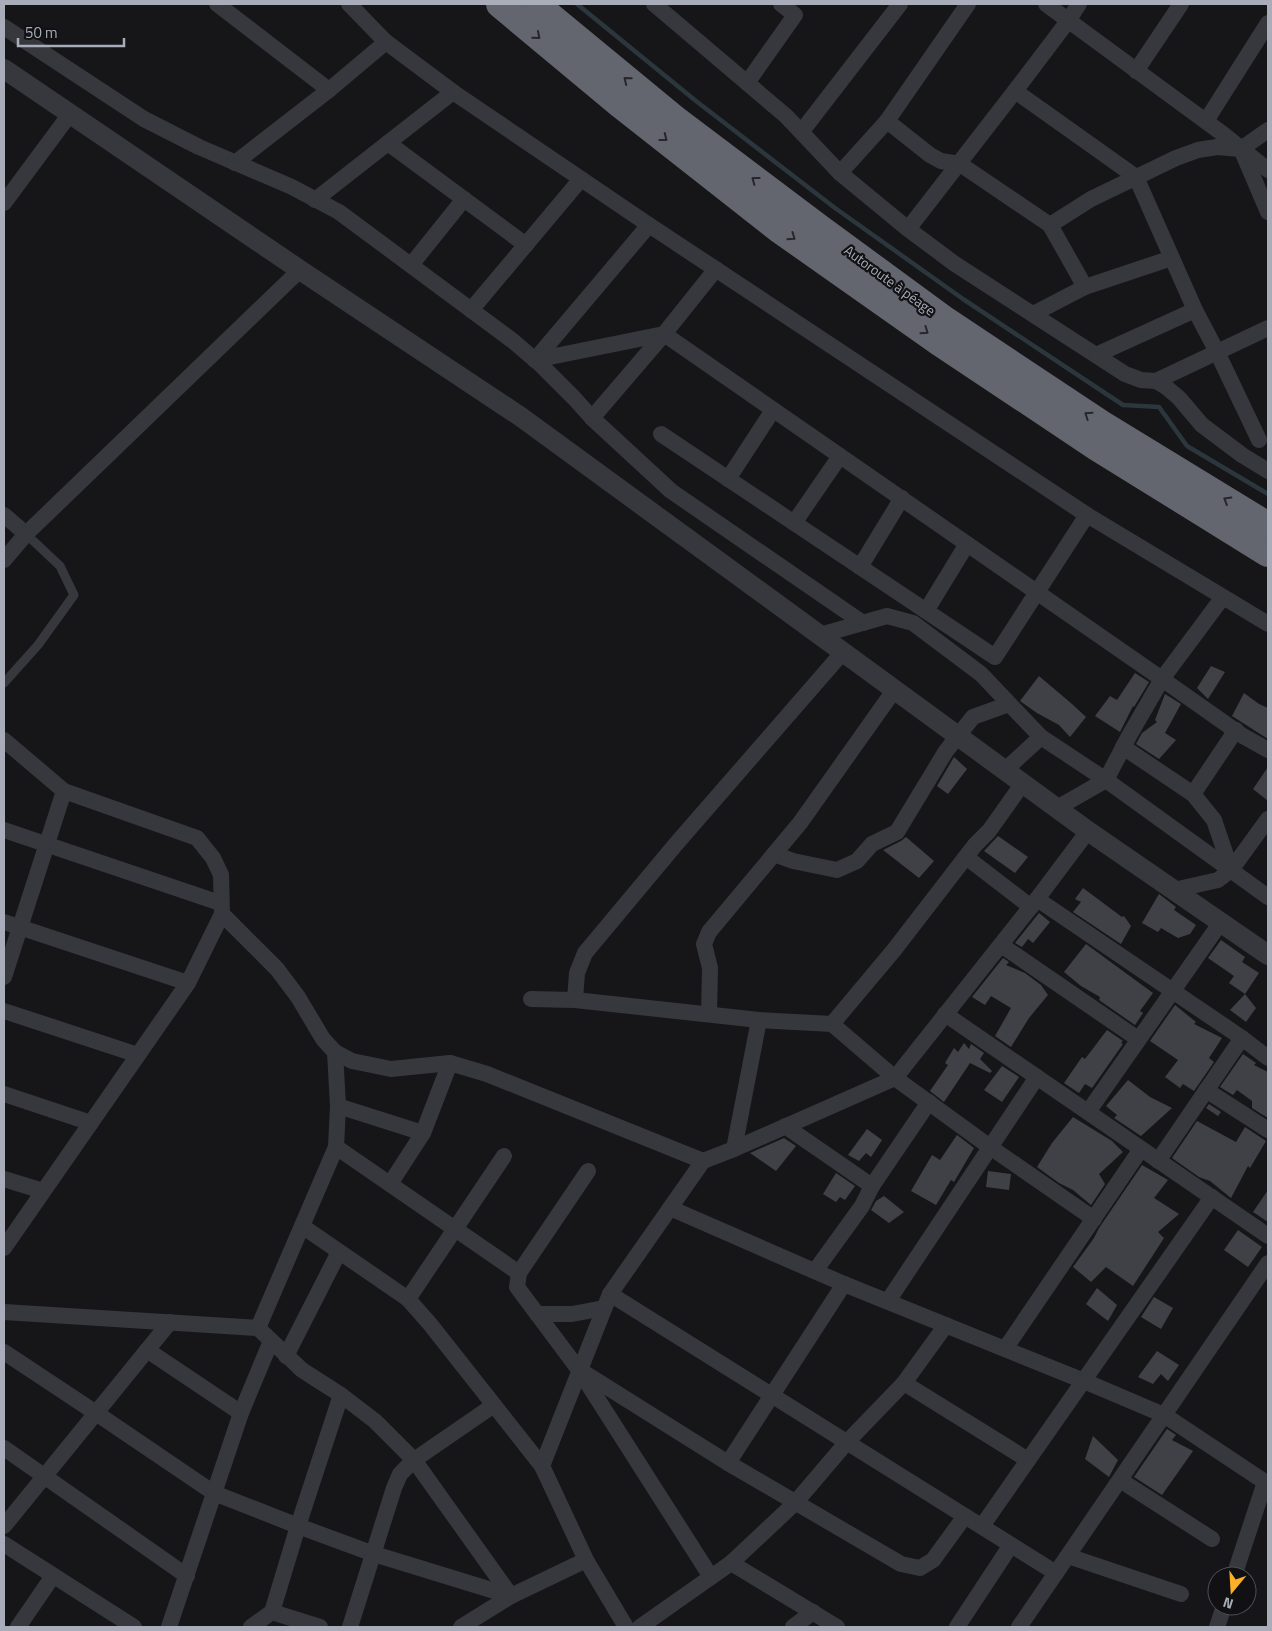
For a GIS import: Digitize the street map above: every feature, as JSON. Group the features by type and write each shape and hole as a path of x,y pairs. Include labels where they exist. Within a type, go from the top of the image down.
{"highway":[{"path":"500,4 620,104 779,228 938,340 1097,447 1268,553"},
{"name":"Autoroute à péage","path":"535,4 678,122 818,228 946,321 1101,424 1268,526"}],"street":[{"path":"217,4 329,90"},
{"path":"349,4 386,42 454,92 649,225 1086,515 1268,624"},
{"path":"654,4 786,116 840,173 908,229 955,264 1125,374 1141,380 1156,381 1268,328"},
{"path":"747,83 799,9 781,4"},
{"path":"802,132 900,4"},
{"path":"840,173 887,122 968,4"},
{"path":"1046,4 1206,121 1268,170"},
{"path":"908,229 960,164 1079,4"},
{"path":"1136,71 1180,4"},
{"path":"1206,121 1268,23"},
{"path":"4,27 144,119 199,147 292,187 338,212 471,310 535,360 592,418 671,491 863,623"},
{"path":"235,163 329,90 386,42"},
{"path":"4,69 521,417 1088,831 1221,922 1265,947"},
{"path":"1015,91 1136,177 1195,310 1264,438 1242,455"},
{"path":"315,200 454,92"},
{"path":"4,203 70,114"},
{"path":"887,122 930,155 942,161 960,164 1050,225 1084,287"},
{"path":"1050,225 1091,199 1176,158 1198,150 1217,147 1241,149 1268,130"},
{"path":"388,143 526,245"},
{"path":"1241,149 1268,212"},
{"path":"471,310 581,179"},
{"path":"411,265 464,199"},
{"path":"535,360 649,225"},
{"path":"1033,314 1084,287 1172,258"},
{"path":"592,418 664,334 716,269"},
{"path":"4,560 26,534 300,270"},
{"path":"1096,355 1195,310"},
{"path":"535,360 664,334 1243,736 1268,750"},
{"path":"1156,381 1179,398 1202,425 1242,455 1268,470"},
{"path":"728,478 773,410"},
{"path":"661,434 995,657 1086,515"},
{"path":"794,523 840,456"},
{"path":"860,567 902,498"},
{"path":"4,515 26,534"},
{"path":"926,611 967,544"},
{"path":"1057,808 1106,780 1162,679 1223,597"},
{"path":"820,635 887,616 913,623 981,674 1041,737 1106,780 1268,897"},
{"path":"574,1000 577,972 585,953 676,844 843,652"},
{"path":"709,1014 710,968 704,944 709,932 800,823 895,689"},
{"path":"774,854 793,861 837,870 857,861 872,844 897,832 946,751 973,716 1009,704"},
{"path":"1192,794 1236,730"},
{"path":"1005,770 1041,737"},
{"path":"4,740 64,791 197,838 213,858 221,875 221,909 188,983 4,1248"},
{"path":"1123,747 1192,794 1214,820 1231,870"},
{"path":"832,1024 894,950 1024,783"},
{"path":"4,977 64,791"},
{"path":"1174,890 1218,880 1231,870 1268,819"},
{"path":"4,830 221,909 277,969 298,997 323,1038 335,1052 352,1061 391,1069 450,1064 487,1074 702,1161"},
{"path":"542,1466 607,1301 702,1161 734,1149 895,1078 1034,903 1088,831"},
{"path":"966,857 1172,991 1242,1038 1268,1058"},
{"path":"4,922 188,983"},
{"path":"1088,1112 1221,922"},
{"path":"1000,945 1138,1039"},
{"path":"531,999 574,1000 759,1020 832,1024 895,1078 1094,1219"},
{"path":"4,1011 138,1055"},
{"path":"945,1014 1268,1236"},
{"path":"734,1149 759,1020"},
{"path":"1158,1161 1242,1038"},
{"path":"258,1328 336,1147 338,1106 335,1052"},
{"path":"390,1184 423,1133 450,1064"},
{"path":"888,1301 1037,1077"},
{"path":"1206,1090 1268,1130"},
{"path":"4,1094 91,1123"},
{"path":"816,1271 862,1206 872,1186 928,1102"},
{"path":"338,1106 423,1133"},
{"path":"785,1126 872,1186"},
{"path":"336,1147 519,1273"},
{"path":"1005,1349 1141,1149"},
{"path":"408,1299 504,1156"},
{"path":"588,1171 519,1273 517,1287 579,1370 711,1577"},
{"path":"4,1179 43,1192"},
{"path":"982,1526 1212,1197"},
{"path":"670,1208 844,1284 1164,1415 1267,1483 1238,1566"},
{"path":"302,1226 408,1299 430,1324 542,1466 586,1560 626,1627"},
{"path":"286,1356 340,1252"},
{"path":"1024,1626 1056,1573 1268,1263"},
{"path":"728,1463 844,1284"},
{"path":"537,1314 572,1314 607,1301"},
{"path":"607,1301 772,1396 1056,1573"},
{"path":"4,1312 258,1328 302,1370 341,1395 375,1421 414,1460 511,1596"},
{"path":"4,1526 170,1322"},
{"path":"640,1627 731,1562 795,1503 847,1442 904,1383 946,1325"},
{"path":"169,1627 241,1413 271,1341"},
{"path":"147,1350 241,1413"},
{"path":"4,1352 214,1493 374,1554 511,1596"},
{"path":"579,1370 728,1463 901,1564 920,1568 933,1560 965,1516"},
{"path":"904,1383 1028,1460"},
{"path":"251,1627 272,1612 341,1395"},
{"path":"350,1627 400,1474 414,1460 494,1404"},
{"path":"4,1448 187,1576"},
{"path":"1120,1480 1212,1539"},
{"path":"4,1544 134,1627"},
{"path":"957,1627 1011,1545"},
{"path":"1068,1556 1181,1594"},
{"path":"461,1627 511,1596 586,1560"},
{"path":"731,1562 838,1627"},
{"path":"18,1627 53,1576"},
{"path":"272,1612 320,1627"},
{"path":"793,1627 813,1612"}],"lane":[{"path":"4,683 38,645 74,595 60,566 26,534"}],"building":[{"path":"1211,666 1225,672 1208,699 1197,688"},
{"path":"1135,673 1149,682 1133,706 1120,732 1095,716 1110,696 1117,700"},
{"path":"1039,676 1086,717 1070,737 1059,725 1020,701"},
{"path":"1244,693 1268,708 1268,739 1232,716"},
{"path":"1165,694 1181,704 1165,733 1176,740 1159,759 1136,744 1142,733 1157,722 1155,720"},
{"path":"954,757 967,769 948,794 937,786"},
{"path":"1268,767 1268,801 1253,789"},
{"path":"998,836 1028,857 1015,873 984,851"},
{"path":"906,837 934,861 919,878 883,850"},
{"path":"1083,888 1122,917 1124,916 1131,926 1121,944 1073,912 1081,902 1075,899"},
{"path":"1159,894 1176,907 1174,910 1196,925 1190,934 1178,938 1161,928 1158,932 1142,923"},
{"path":"1039,913 1050,922 1033,943 1028,939 1022,947 1015,943"},
{"path":"1221,940 1245,957 1242,962 1259,973 1245,994 1229,983 1234,976 1208,958"},
{"path":"1086,944 1153,993 1140,1011 1143,1013 1135,1025 1099,1000 1100,997 1081,986 1064,972"},
{"path":"1003,958 1009,962 1006,965 1025,973 1041,985 1048,995 1029,1018 1011,1047 995,1036 1011,1008 991,996 985,1005 972,997"},
{"path":"1245,994 1256,1008 1246,1022 1230,1010"},
{"path":"1175,1005 1196,1022 1194,1024 1222,1038 1209,1058 1214,1062 1194,1091 1183,1084 1180,1088 1165,1077 1178,1060 1150,1041"},
{"path":"1107,1030 1123,1041 1121,1043 1123,1044 1092,1088 1085,1084 1079,1093 1064,1083 1082,1057 1085,1059"},
{"path":"964,1043 969,1049 971,1044 984,1053 980,1059 992,1071 990,1073 970,1063 944,1102 930,1091 948,1065 945,1063 954,1048 958,1052"},
{"path":"1243,1054 1256,1063 1254,1065 1268,1072 1268,1118 1252,1108 1252,1101 1237,1090 1233,1095 1220,1087"},
{"path":"1002,1066 1019,1077 1002,1102 984,1090"},
{"path":"1128,1080 1150,1097 1172,1108 1141,1136 1114,1118 1117,1115 1106,1106"},
{"path":"1209,1104 1221,1112 1218,1116 1206,1108"},
{"path":"1073,1117 1112,1141 1123,1152 1099,1174 1105,1184 1091,1205 1073,1190 1059,1183 1037,1167 1052,1143"},
{"path":"1197,1121 1236,1142 1245,1127 1266,1141 1250,1168 1248,1166 1231,1198 1210,1181 1199,1177 1172,1158"},
{"path":"867,1129 882,1140 871,1157 866,1153 859,1161 848,1155"},
{"path":"957,1135 974,1148 954,1182 951,1180 936,1205 911,1191 932,1155 940,1160"},
{"path":"784,1138 796,1146 776,1171 750,1153"},
{"path":"1142,1165 1168,1180 1154,1198 1179,1214 1158,1232 1164,1238 1133,1286 1106,1267 1091,1282 1073,1267"},
{"path":"988,1171 1011,1174 1009,1190 986,1187"},
{"path":"836,1173 855,1186 845,1200 840,1197 836,1202 823,1194"},
{"path":"1268,1190 1268,1222 1253,1212"},
{"path":"884,1196 904,1212 889,1223 871,1210 876,1201"},
{"path":"1238,1230 1262,1247 1248,1267 1224,1250"},
{"path":"1097,1288 1117,1305 1108,1321 1086,1304"},
{"path":"1154,1297 1173,1308 1161,1329 1141,1317"},
{"path":"1157,1351 1179,1365 1168,1381 1161,1374 1153,1384 1138,1377"},
{"path":"1167,1429 1176,1435 1172,1440 1193,1451 1162,1495 1134,1477"},
{"path":"1093,1436 1118,1460 1109,1477 1085,1459"}],"waterway":[{"path":"577,4 696,101 835,208 963,299 1123,405 1159,407 1187,446 1268,494"}]}
